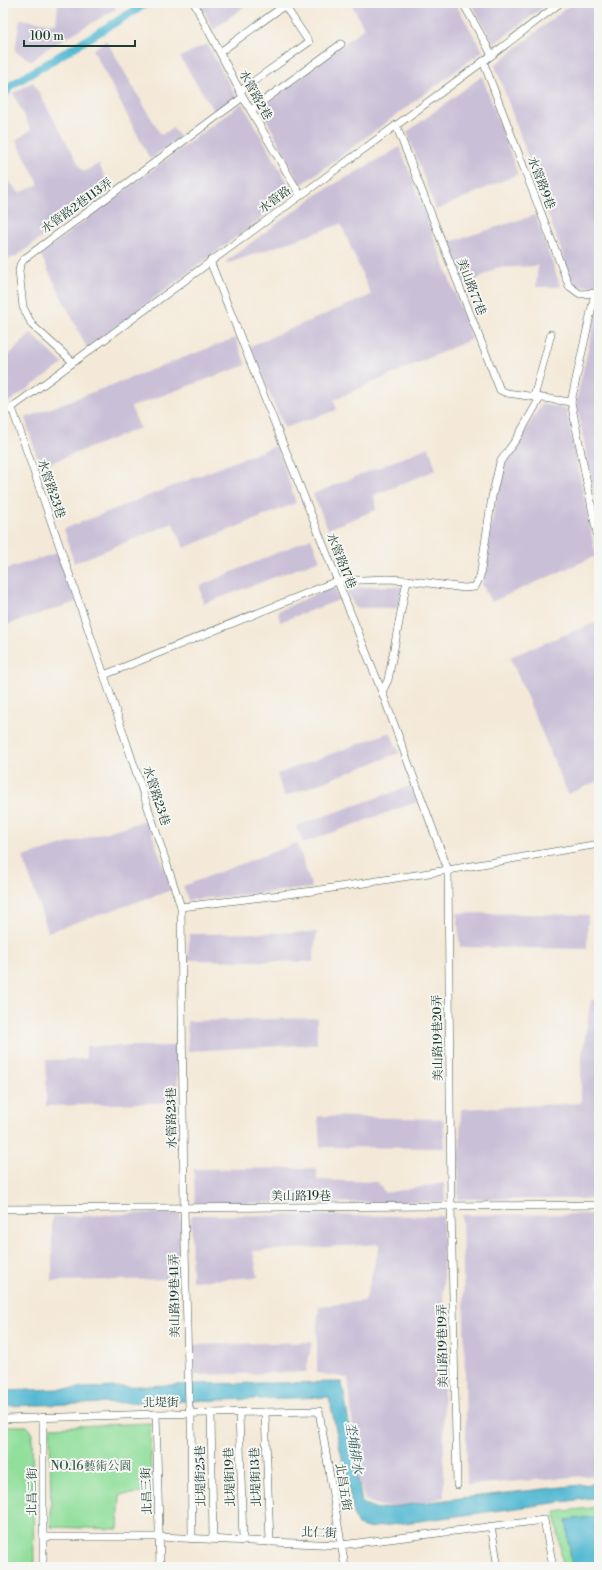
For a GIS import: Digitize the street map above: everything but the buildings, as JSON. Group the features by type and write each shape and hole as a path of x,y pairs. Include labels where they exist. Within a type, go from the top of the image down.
{"street":[{"name":"水管路2巷","path":"194,3 242,94 300,195"},
{"path":"463,3 492,55"},
{"name":"水管路","path":"3,414 492,55 560,3"},
{"path":"220,52 284,4 309,42 242,94"},
{"path":"251,110 341,44"},
{"name":"水管路9巷","path":"483,61 569,286 580,294 597,293"},
{"name":"水管路2巷113弄","path":"73,362 32,324 23,307 19,271 20,265 24,259 242,94"},
{"name":"美山路77巷","path":"396,125 500,390 507,393 571,402"},
{"name":"水管路17巷","path":"210,262 382,692 448,870"},
{"path":"597,293 571,402 599,544"},
{"path":"104,675 337,581 388,579 407,580 464,588 475,587 480,577 492,497 500,462 517,438 537,398 551,334"},
{"name":"水管路23巷","path":"12,408 104,675 181,907 184,1208"},
{"path":"382,692 388,680 407,580"},
{"path":"181,907 313,891 599,844"},
{"name":"美山路19巷20弄","path":"448,870 451,1206"},
{"name":"美山路19巷","path":"3,1209 599,1205"},
{"name":"美山路19巷19弄","path":"451,1206 456,1486"},
{"name":"美山路19巷41弄","path":"184,1208 192,1539"},
{"name":"北堤街","path":"3,1419 156,1414 190,1410 211,1413 319,1410"},
{"name":"北昌五街","path":"319,1410 345,1567"},
{"name":"北堤街19巷","path":"239,1412 242,1541"},
{"name":"北堤街13巷","path":"265,1412 270,1542"},
{"name":"北堤街25巷","path":"211,1413 213,1539"},
{"name":"北昌三街","path":"156,1414 160,1567"},
{"name":"北昌二街","path":"42,1417 43,1567"},
{"name":"北仁街","path":"43,1537 159,1537 341,1544 544,1520 553,1567"},
{"path":"491,1526 498,1567"}],"shaded area":[{"path":"58,3 113,3 116,9 48,48 32,61 15,51 20,19 56,24"},
{"path":"201,3 249,3 213,30"},
{"path":"351,3 455,3 483,51 301,185 261,109 364,28"},
{"path":"471,3 549,3 494,44"},
{"path":"572,3 599,3 599,285 576,287 572,281 495,65"},
{"path":"106,40 161,135 173,128 180,137 150,159 93,50"},
{"path":"207,44 237,98 216,114 180,57"},
{"path":"482,76 518,174 436,210 407,132"},
{"path":"33,82 83,172 99,164 110,189 15,257 3,261 3,176 20,193 39,184 16,140 31,130 13,93"},
{"path":"242,103 294,194 87,348 40,254"},
{"path":"400,147 472,339 334,400 337,410 284,428 250,346 371,295 341,224 229,263 225,262 319,193"},
{"path":"535,215 561,287 536,287 538,266 496,268 466,286 449,242"},
{"path":"599,302 599,516 576,401"},
{"path":"31,333 63,364 3,406 3,357 11,353"},
{"path":"235,338 246,365 131,407 140,428 40,467 25,418"},
{"path":"542,404 566,409 596,556 491,602 482,584 500,474 505,463"},
{"path":"277,445 296,503 184,548 173,523 74,563 64,529"},
{"path":"429,447 436,470 374,495 376,510 328,529 313,494"},
{"path":"311,538 320,560 203,604 200,586"},
{"path":"59,552 76,602 3,626 3,570"},
{"path":"335,586 339,600 280,622 278,611"},
{"path":"386,586 403,587 398,608 355,608 345,588"},
{"path":"599,621 599,781 568,794 510,657"},
{"path":"390,732 399,753 284,797 277,774"},
{"path":"410,786 417,802 303,843 296,826"},
{"path":"147,820 172,890 48,932 23,857"},
{"path":"297,843 312,888 188,900 183,886"},
{"path":"457,913 588,915 587,949 460,947"},
{"path":"317,932 313,962 188,960 189,934"},
{"path":"591,1000 599,1000 599,1199 458,1199 461,1109 581,1103 581,1063"},
{"path":"317,1018 317,1044 188,1051 187,1021"},
{"path":"86,1046 176,1046 178,1102 46,1106 46,1060 86,1059"},
{"path":"318,1116 443,1119 445,1148 320,1147"},
{"path":"317,1168 317,1180 378,1182 385,1193 444,1183 445,1202 195,1203 194,1169"},
{"path":"180,1212 183,1279 52,1281 52,1217"},
{"path":"599,1214 599,1475 467,1485 462,1215"},
{"path":"191,1215 443,1216 444,1497 408,1507 381,1506 365,1500 358,1478 348,1378 317,1373 317,1325 319,1306 365,1301 380,1244 253,1251 258,1277 192,1281"},
{"path":"312,1342 306,1372 194,1375 193,1345"}],"green space":[{"name":"NO.16藝術公園","path":"150,1423 151,1492 120,1495 118,1529 51,1527 50,1427"},
{"path":"3,1426 27,1426 32,1434 34,1567 3,1567"},
{"path":"599,1507 599,1567 563,1567 555,1512"}],"water":[{"path":"342,1382 362,1503 377,1509 599,1483 599,1497 367,1528 358,1525 355,1519 329,1397 3,1406 3,1391 197,1384"},
{"path":"599,1516 599,1567 572,1567 566,1520"}],"waterway":[{"path":"3,98 10,86 147,3"}],"water label":[{"name":"坔埔排水","path":"354,1448"}]}
